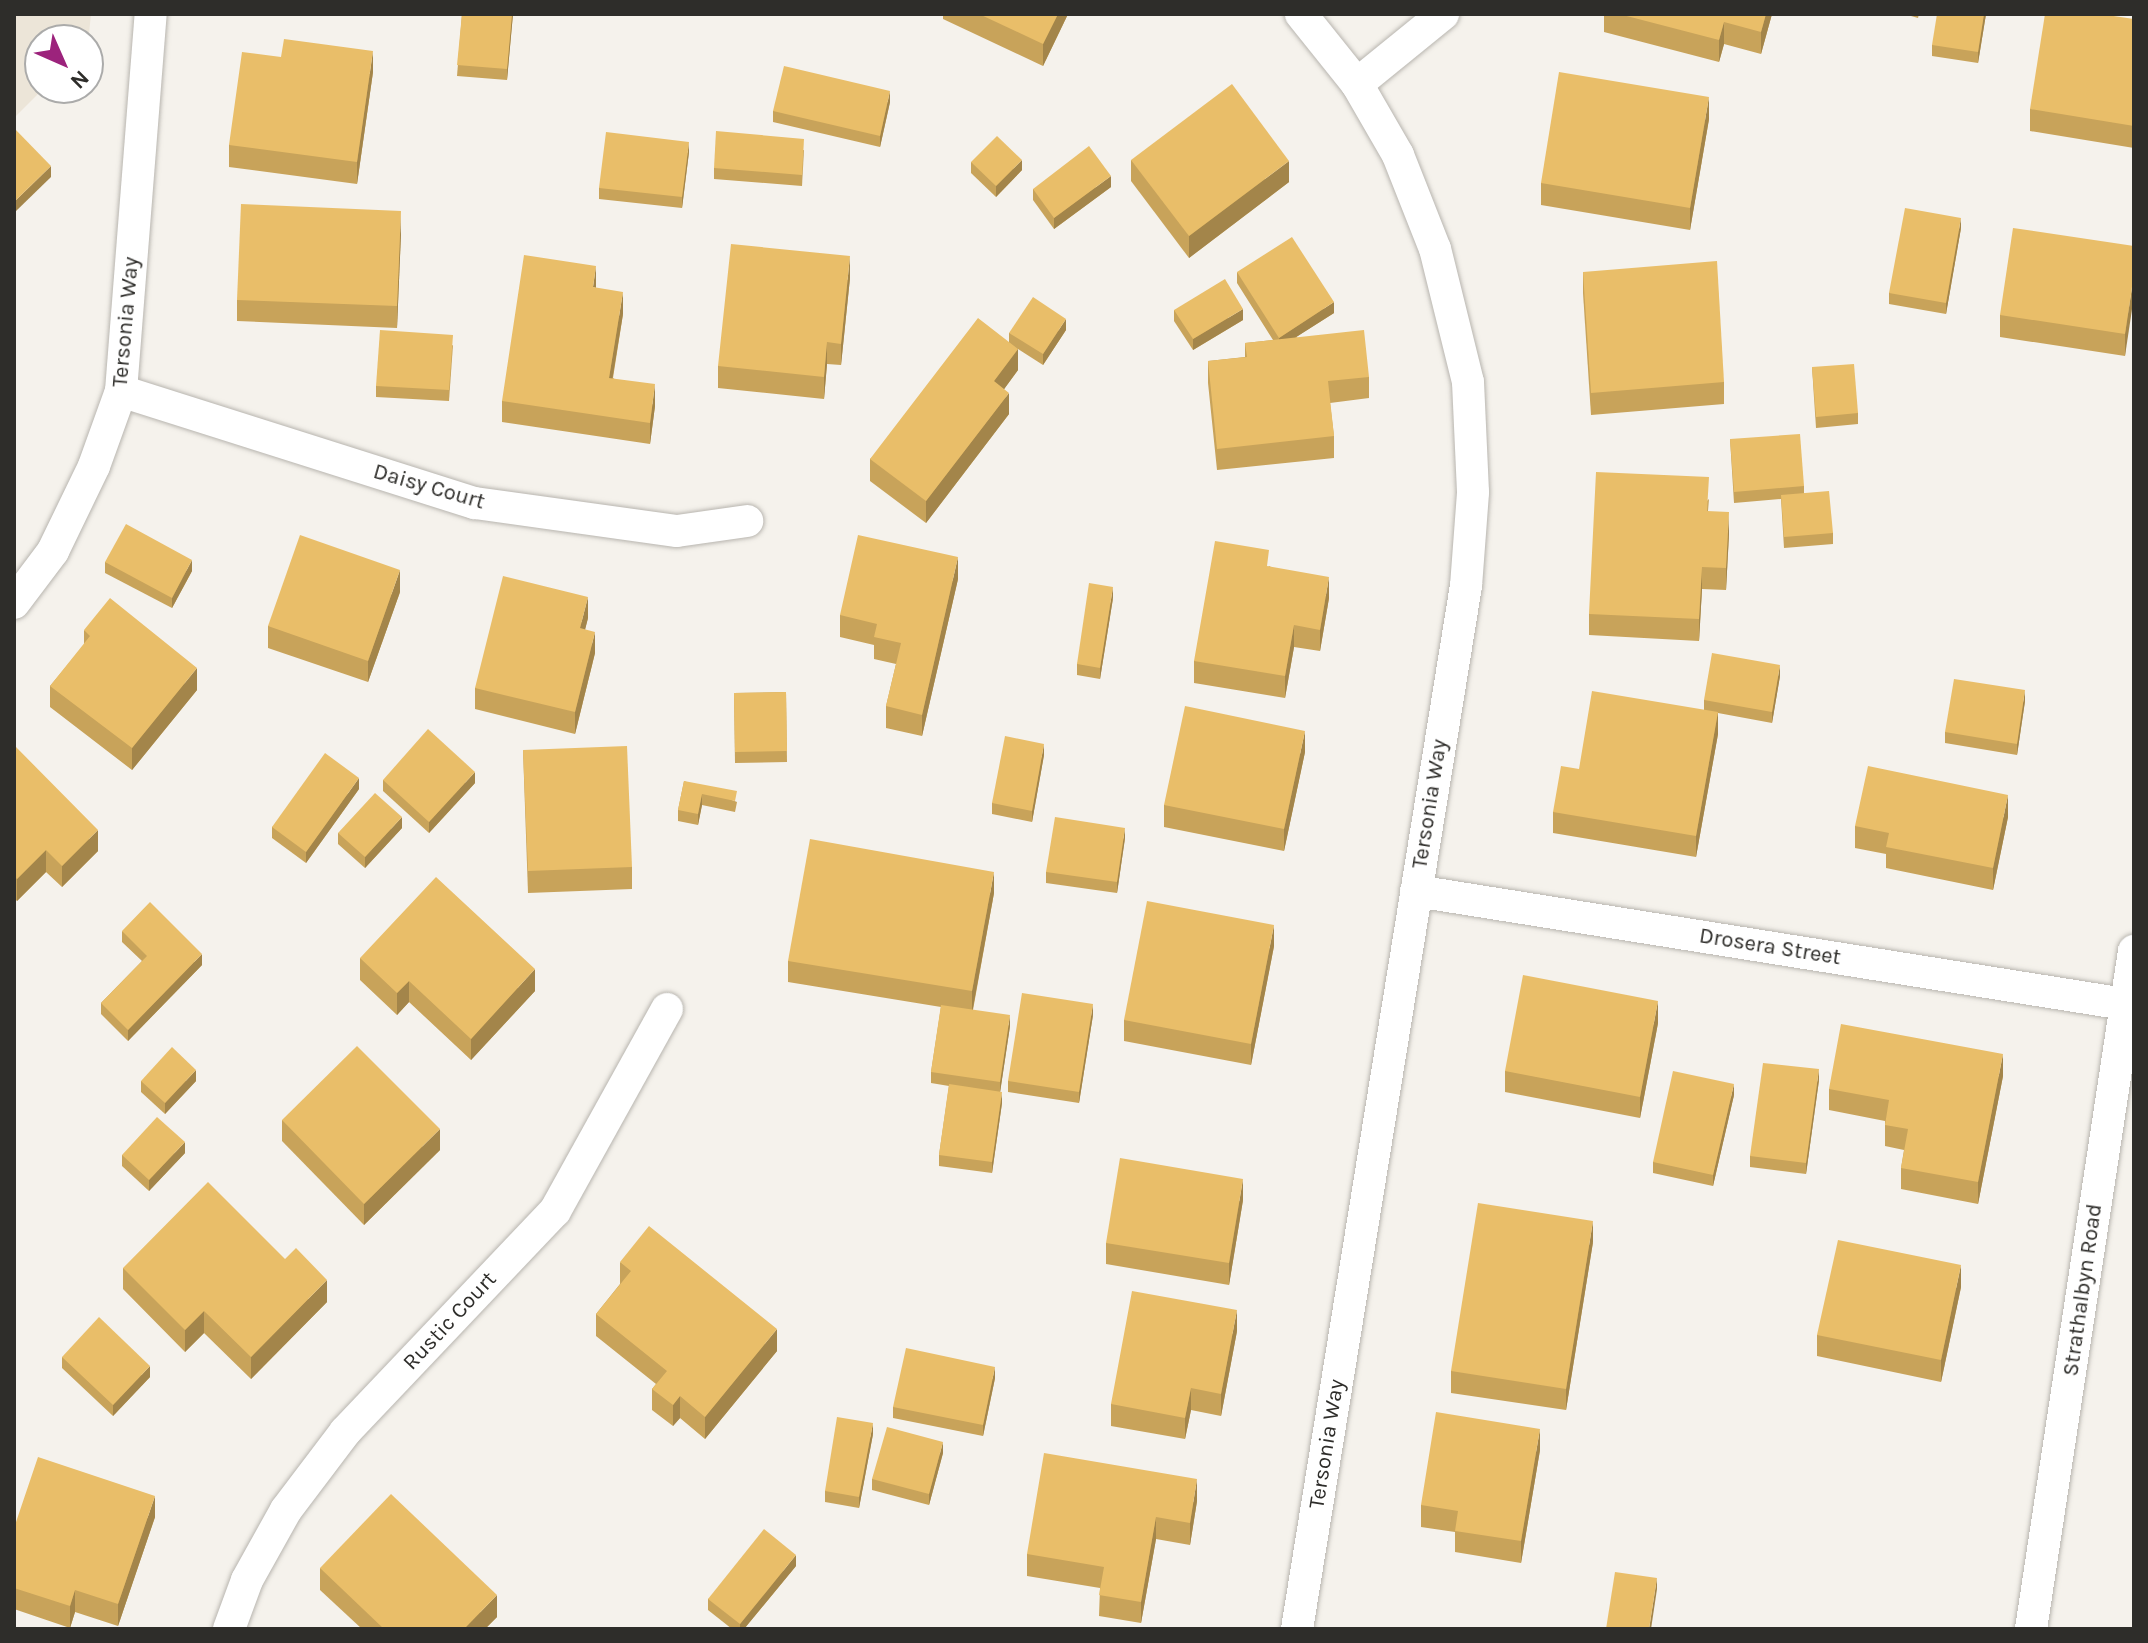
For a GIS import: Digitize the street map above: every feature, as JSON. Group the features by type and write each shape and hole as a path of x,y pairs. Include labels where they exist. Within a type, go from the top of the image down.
{"street":[{"name":"Tersonia Way","path":"14,603 53,551 94,466 121,391 151,14"},
{"name":"Tersonia Way","path":"1297,1629 1466,586 1473,492 1468,382 1435,249 1398,155 1357,84 1301,14"},
{"path":"1357,84 1443,14"},
{"name":"Daisy Court","path":"121,391 475,503 677,531 747,521"},
{"name":"Drosera Street","path":"1416,891 2125,1004"},
{"name":"Strathalbyn Road","path":"2031,1629 2134,951"},
{"name":"Rustic Court","path":"229,1629 247,1580 286,1510 345,1432 555,1211 667,1009"}],"shaded area":[{"path":"14,14 91,14 90,24 24,24 24,104 28,104 14,118"}],"building":[{"path":"462,14 512,14 507,69 457,65"},
{"path":"979,14 1058,14 1043,44"},
{"path":"1619,14 1766,14 1761,32 1724,22 1719,40"},
{"path":"1937,14 1984,14 1978,52 1932,45"},
{"path":"2045,14 2100,14 2134,19 2134,126 2030,109"},
{"path":"284,39 373,51 357,162 229,145 242,52 281,57"},
{"path":"784,66 890,91 880,136 773,111"},
{"path":"1559,72 1709,97 1690,208 1541,183"},
{"path":"1232,84 1289,161 1189,236 1131,160"},
{"path":"14,128 51,166 14,202"},
{"path":"716,131 804,139 802,175 714,168"},
{"path":"606,132 689,142 682,197 599,188"},
{"path":"997,136 1022,160 996,186 971,162"},
{"path":"1089,146 1111,176 1054,218 1033,189"},
{"path":"241,204 401,211 397,306 237,300"},
{"path":"1905,208 1961,218 1946,303 1889,293"},
{"path":"2013,228 2134,246 2134,274 2125,334 2000,315"},
{"path":"1292,237 1334,302 1279,338 1237,272"},
{"path":"731,244 850,256 841,344 827,342 824,377 718,366"},
{"path":"524,255 596,266 593,287 623,292 609,378 655,384 650,423 502,401"},
{"path":"1717,261 1724,382 1591,393 1583,272"},
{"path":"1225,279 1243,309 1193,339 1174,310"},
{"path":"1033,297 1066,319 1043,354 1009,333"},
{"path":"978,318 1018,349 994,381 1009,393 926,501 870,459"},
{"path":"380,330 453,335 449,390 376,386"},
{"path":"1364,330 1369,377 1328,381 1334,436 1217,449 1208,361 1247,357 1245,343"},
{"path":"1854,364 1858,413 1816,417 1812,367"},
{"path":"1800,434 1804,486 1734,492 1730,439"},
{"path":"1596,472 1709,477 1707,511 1729,512 1726,568 1702,567 1699,619 1589,614"},
{"path":"1829,491 1833,533 1784,537 1781,495"},
{"path":"126,524 192,560 172,598 105,562"},
{"path":"300,535 400,570 368,661 268,626"},
{"path":"858,535 958,557 922,715 886,706 901,643 874,637 877,624 840,615"},
{"path":"1215,541 1269,550 1267,566 1329,577 1320,630 1294,625 1285,676 1194,661"},
{"path":"503,576 588,597 580,628 595,632 575,712 475,688"},
{"path":"1089,583 1113,587 1100,668 1077,664"},
{"path":"110,598 197,668 132,748 50,686 90,636 84,630"},
{"path":"1712,653 1780,665 1772,712 1704,700"},
{"path":"1954,679 2025,690 2017,744 1945,732"},
{"path":"1592,691 1718,712 1696,836 1553,812 1561,766 1579,769"},
{"path":"786,692 787,751 735,752 734,693"},
{"path":"1185,706 1305,731 1284,829 1164,805"},
{"path":"428,729 475,772 429,822 383,780"},
{"path":"1005,736 1044,744 1032,811 992,803"},
{"path":"14,745 98,830 62,866 46,850 17,879 14,876"},
{"path":"627,746 632,867 528,871 523,750"},
{"path":"325,753 359,778 306,852 272,827"},
{"path":"1868,766 2008,795 1993,868 1886,847 1889,833 1855,826"},
{"path":"684,781 737,791 735,801 702,794 698,814 678,810"},
{"path":"375,793 402,817 365,857 338,833"},
{"path":"1055,817 1125,828 1117,882 1046,872"},
{"path":"810,839 994,872 972,991 788,961"},
{"path":"436,877 535,969 471,1039 409,981 397,993 360,958"},
{"path":"1147,901 1274,925 1251,1044 1124,1020"},
{"path":"150,902 202,954 128,1030 101,1003 147,956 122,931"},
{"path":"1523,975 1658,1001 1640,1097 1505,1071"},
{"path":"1022,993 1093,1004 1079,1092 1008,1081"},
{"path":"941,1005 1010,1015 1000,1082 931,1072"},
{"path":"1841,1024 2003,1054 1978,1182 1901,1168 1908,1129 1885,1125 1889,1100 1829,1089"},
{"path":"357,1046 440,1129 364,1204 282,1120"},
{"path":"172,1047 196,1070 165,1103 141,1081"},
{"path":"1763,1063 1819,1069 1806,1163 1750,1156"},
{"path":"1673,1071 1734,1084 1713,1175 1653,1162"},
{"path":"949,1084 1002,1092 992,1162 939,1155"},
{"path":"157,1117 185,1142 149,1180 122,1155"},
{"path":"1120,1158 1243,1179 1229,1263 1106,1243"},
{"path":"208,1182 285,1259 296,1248 327,1280 251,1357 204,1311 185,1330 123,1268"},
{"path":"1478,1203 1593,1221 1566,1389 1451,1371"},
{"path":"649,1226 777,1329 705,1417 680,1396 673,1405 652,1389 667,1371 596,1314 631,1271 620,1262"},
{"path":"1838,1240 1961,1265 1941,1360 1817,1335"},
{"path":"1132,1291 1237,1310 1221,1394 1191,1388 1185,1418 1111,1404"},
{"path":"99,1317 150,1366 113,1405 62,1357"},
{"path":"906,1348 995,1367 983,1425 893,1407"},
{"path":"1436,1412 1540,1429 1521,1541 1455,1531 1458,1511 1421,1505"},
{"path":"837,1417 873,1423 859,1497 825,1491"},
{"path":"887,1427 943,1442 929,1494 872,1479"},
{"path":"1044,1453 1197,1479 1190,1523 1156,1517 1141,1602 1099,1595 1104,1567 1027,1554"},
{"path":"38,1457 155,1496 118,1604 75,1590 70,1606 14,1588 14,1528"},
{"path":"391,1494 497,1595 464,1629 384,1629 320,1568"},
{"path":"764,1529 796,1555 740,1624 708,1599"},
{"path":"1615,1572 1657,1578 1649,1629 1606,1629"}]}
